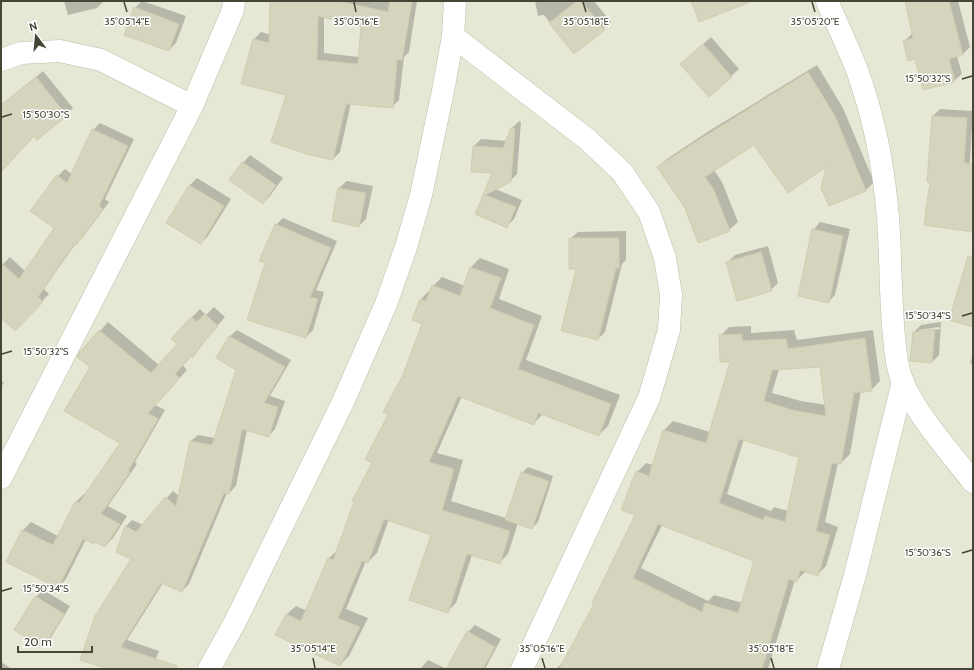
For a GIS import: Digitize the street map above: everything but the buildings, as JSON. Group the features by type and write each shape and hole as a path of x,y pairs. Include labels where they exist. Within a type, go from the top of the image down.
{"street":[{"path":"1,478 192,106 234,10 234,1"},
{"path":"209,669 235,622 338,411 386,304 406,247 421,195 443,92 453,36 455,1"},
{"path":"827,1 857,71 869,109 880,156 888,218 892,318 897,362 903,382 928,424 973,482"},
{"path":"453,36 587,139 622,172 649,212 665,258 670,295 669,330 649,398 522,669"},
{"path":"1,60 21,52 60,50 101,60 192,106"},
{"path":"828,669 855,575 903,382"}],"shaded area":[{"path":"1,1 973,1 973,669 1,669"}]}
